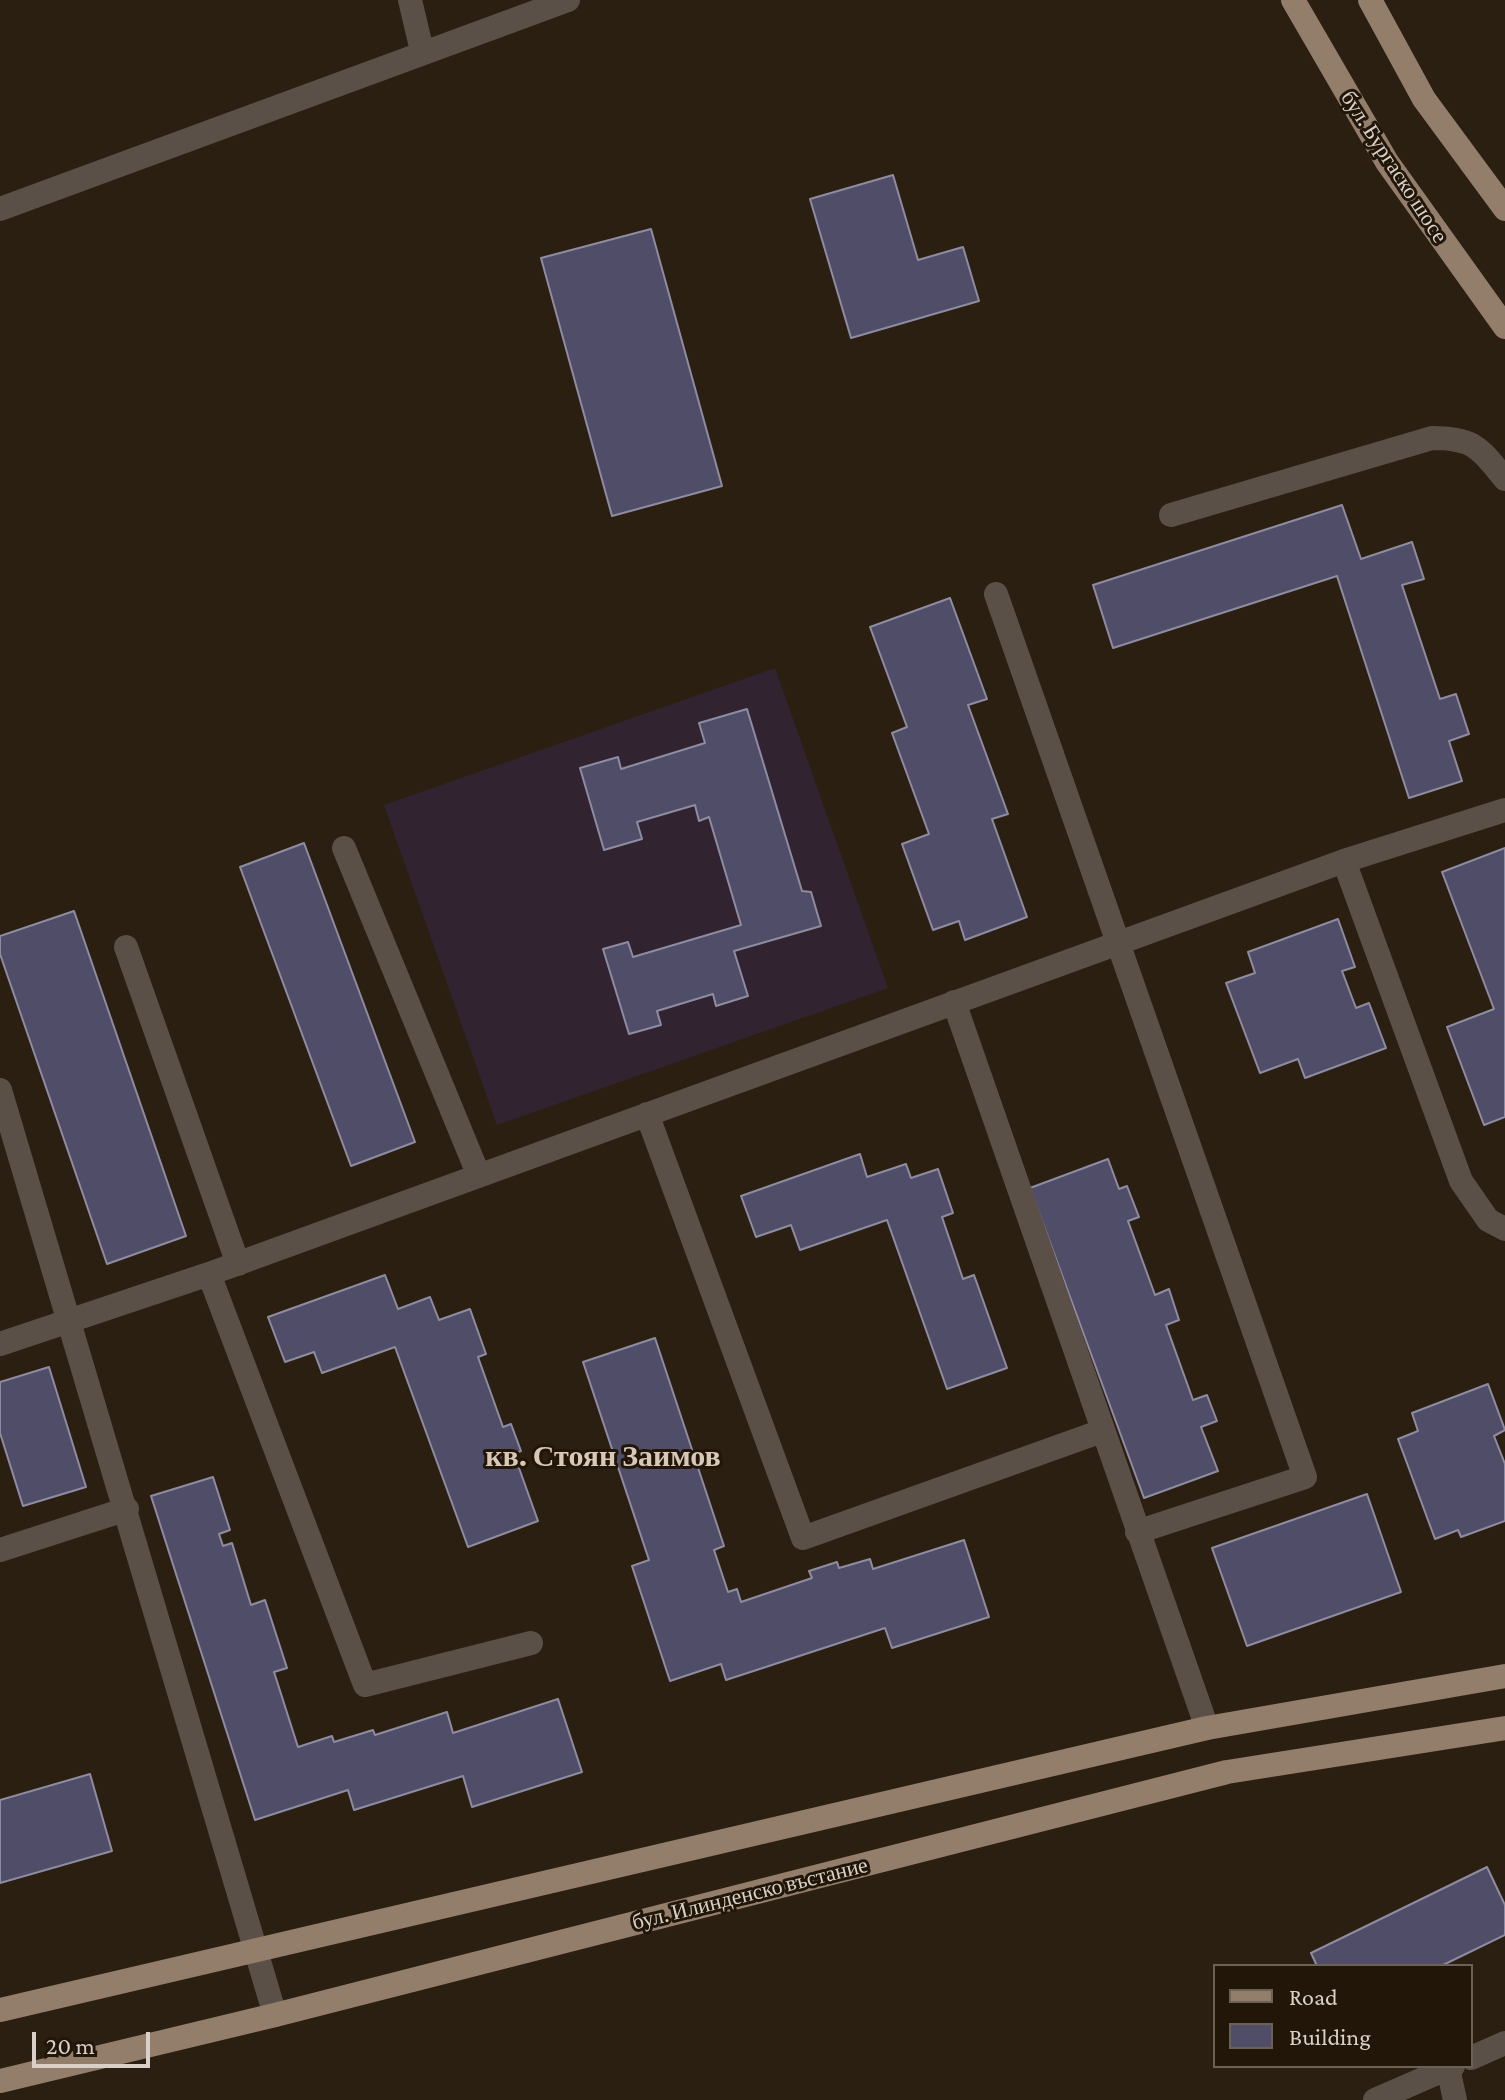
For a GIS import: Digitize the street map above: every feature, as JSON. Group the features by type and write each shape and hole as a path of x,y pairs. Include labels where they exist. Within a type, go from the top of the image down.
{"main road":[{"name":"бул. Бургаско шосе","path":"1293,0 1387,162 1505,327"},
{"path":"1370,0 1424,99 1505,209"},
{"path":"0,2010 1207,1728 1505,1676"},
{"name":"бул. Илинденско въстание","path":"0,2081 275,2015 1227,1772 1505,1728"}],"street":[{"path":"410,0 422,51"},
{"path":"0,209 422,51 568,0"},
{"path":"1171,515 1432,438 1460,438 1481,450 1505,479"},
{"path":"996,594 1305,1477 1137,1532"},
{"path":"0,1344 238,1264 1344,861 1505,810"},
{"path":"344,848 479,1176"},
{"path":"1344,861 1461,1181 1488,1220 1505,1229"},
{"path":"126,947 238,1264"},
{"path":"954,1002 1207,1728"},
{"path":"0,1090 275,2015"},
{"path":"647,1114 803,1538 1102,1431"},
{"path":"209,1274 365,1685 531,1643"},
{"path":"0,1550 127,1509"},
{"path":"1473,2057 1505,2043"},
{"path":"1375,2100 1448,2068"},
{"path":"1450,2068 1455,2100"}],"shaded area":[{"path":"775,668 888,988 497,1125 384,805"}],"building":[{"path":"893,175 918,260 963,247 979,301 851,338 810,199"},
{"path":"651,229 722,486 612,516 541,258"},
{"path":"1342,505 1361,559 1412,542 1424,579 1402,585 1440,699 1456,694 1469,734 1449,741 1462,781 1409,798 1337,576 1113,648 1093,585"},
{"path":"950,598 987,699 968,705 1008,814 992,819 1027,917 965,940 959,921 933,930 902,844 929,834 892,733 907,727 870,627"},
{"path":"747,709 802,891 811,892 821,926 734,951 748,996 716,1006 713,994 657,1011 661,1025 629,1034 603,949 628,942 633,957 741,925 709,817 699,821 695,805 637,822 642,839 604,850 580,768 618,757 621,769 705,743 699,723"},
{"path":"304,843 415,1142 351,1166 240,867"},
{"path":"1505,848 1505,1117 1484,1125 1447,1027 1494,1009 1442,872"},
{"path":"74,911 186,1236 107,1264 0,954 0,936"},
{"path":"1338,919 1355,967 1342,971 1356,1008 1369,1003 1386,1048 1305,1078 1298,1059 1260,1073 1226,983 1255,973 1248,952"},
{"path":"860,1154 867,1177 906,1164 911,1178 938,1169 953,1213 942,1217 963,1279 974,1275 1007,1368 947,1389 887,1220 800,1250 791,1225 756,1237 741,1196"},
{"path":"1108,1159 1119,1189 1127,1186 1139,1217 1128,1221 1155,1295 1169,1289 1179,1320 1166,1325 1193,1400 1207,1395 1217,1421 1201,1427 1218,1471 1144,1498 1030,1188"},
{"path":"385,1275 398,1309 430,1297 439,1320 470,1309 486,1354 478,1357 503,1427 511,1424 521,1451 514,1454 538,1521 468,1547 395,1347 322,1373 314,1352 285,1362 268,1317"},
{"path":"655,1338 724,1546 714,1550 728,1592 737,1589 741,1602 812,1578 809,1571 837,1562 839,1568 870,1559 873,1569 964,1540 989,1617 892,1648 885,1628 726,1680 721,1664 670,1681 632,1566 649,1560 583,1362"},
{"path":"49,1367 86,1487 23,1506 0,1433 0,1382"},
{"path":"1488,1384 1505,1430 1494,1436 1505,1464 1505,1521 1461,1537 1458,1530 1435,1539 1398,1439 1418,1431 1412,1413"},
{"path":"213,1477 230,1530 219,1534 223,1546 232,1543 251,1605 265,1600 287,1668 274,1672 298,1747 332,1736 334,1742 373,1730 375,1735 447,1712 453,1733 558,1699 582,1772 472,1807 463,1776 354,1810 348,1790 255,1820 151,1496"},
{"path":"1367,1494 1401,1592 1247,1646 1212,1548"},
{"path":"90,1774 112,1851 0,1883 0,1800"},
{"path":"1487,1867 1505,1905 1505,1935 1445,1964 1316,1964 1311,1953"}],"district":[{"name":"кв. Стоян Заимов","path":"603,1457"}]}
